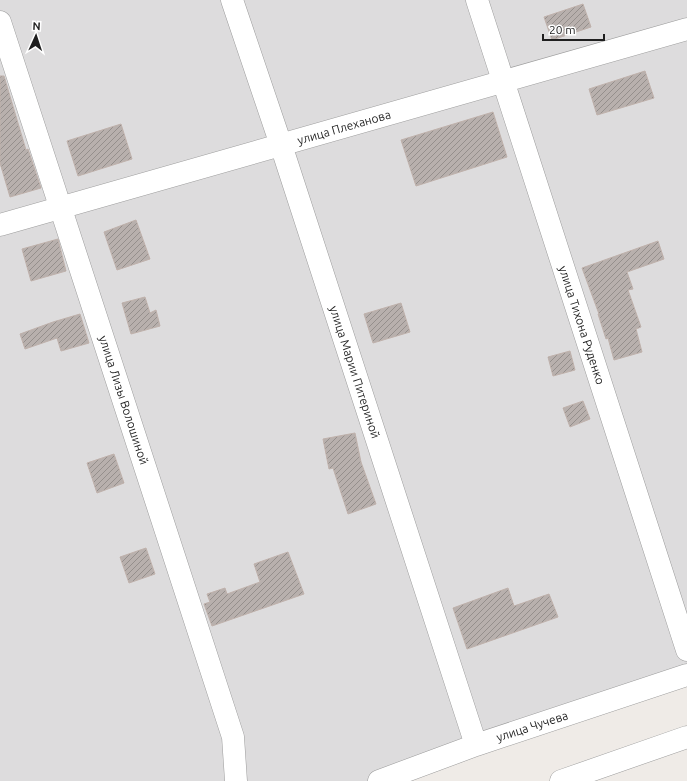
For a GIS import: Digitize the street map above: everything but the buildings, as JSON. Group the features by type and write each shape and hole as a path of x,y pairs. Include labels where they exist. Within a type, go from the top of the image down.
{"street":[{"name":"улица Марии Питериной","path":"232,0 281,145 476,745"},
{"name":"улица Тихона Руденко","path":"477,0 687,650"},
{"name":"улица Лизы Волошиной","path":"0,22 233,737 236,781"},
{"name":"улица Плеханова","path":"0,225 687,29"},
{"name":"улица Чучева","path":"379,781 476,745 687,675"},
{"path":"561,781 687,737"}],"shaded area":[{"path":"0,0 687,0 687,675 379,781 0,781"}]}
